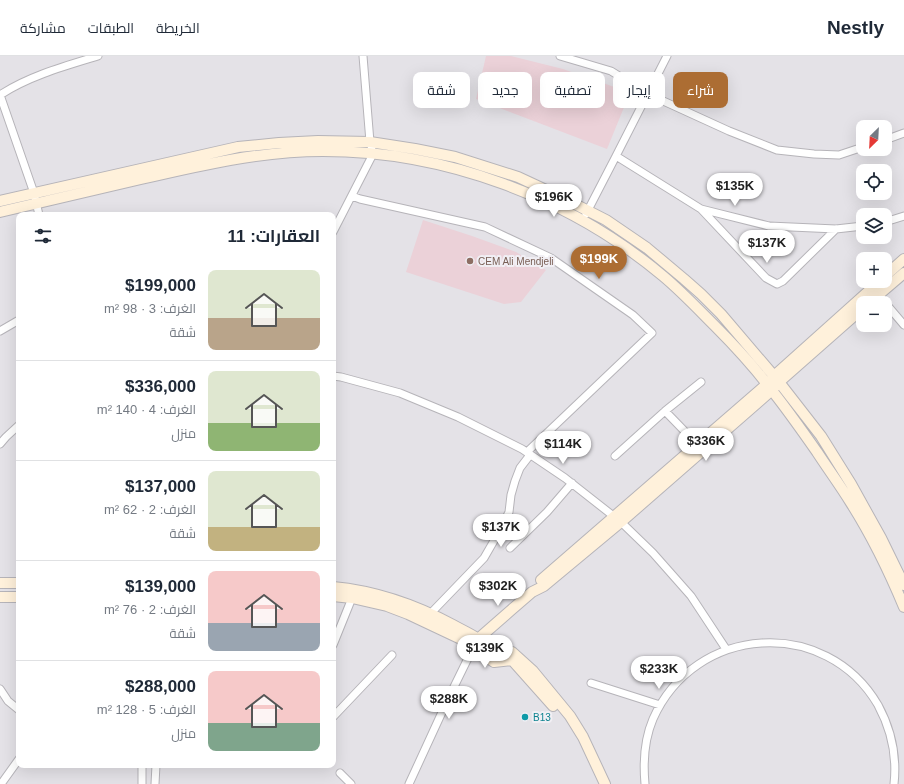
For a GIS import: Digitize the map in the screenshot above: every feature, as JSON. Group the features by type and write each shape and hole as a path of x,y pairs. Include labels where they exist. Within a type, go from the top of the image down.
{"main road":[{"path":"0,201 184,158 238,147 318,141 370,142 415,148 455,157 518,177 606,220 647,248 684,279 721,314 773,383 803,432 850,502 873,542 904,607"},
{"path":"0,212 185,168 240,157 279,153 323,151 411,158 460,170 509,186 552,204 620,243 662,276 699,309 729,341 773,383 821,436 851,484 881,538 904,585"},
{"path":"892,270 904,259"},
{"path":"473,648 478,638 532,592 539,582 618,519 875,291 904,273"},
{"path":"872,296 876,288"},
{"path":"618,519 697,444 856,314"},
{"path":"0,583 16,583"},
{"path":"336,587 361,591 390,598 431,613 478,638 496,653 512,652 533,671 570,716 583,737 605,784"},
{"path":"336,596 352,598 387,606 408,614 461,639 494,662 512,660 531,680 565,721 581,747 599,784"},
{"path":"0,597 16,597"}],"street":[{"path":"38,212 34,193 0,95 8,89 47,72 98,56"},
{"path":"336,226 373,154 370,142 363,56"},
{"path":"560,56 613,72"},
{"path":"659,72 667,56"},
{"path":"665,102 722,128 777,150 839,155 856,149"},
{"path":"582,220 641,108"},
{"path":"892,137 904,133"},
{"path":"616,156 701,209 766,278 777,284 783,281 836,229"},
{"path":"352,196 485,228 551,258 633,315 652,333 528,453 515,481 511,495 509,512 484,558 431,613"},
{"path":"701,209 769,226 836,229 856,227"},
{"path":"892,220 904,216"},
{"path":"875,291 904,325"},
{"path":"0,331 16,322"},
{"path":"336,376 400,393 458,417 528,453 572,483 618,519 653,553 691,596 726,650"},
{"path":"615,456 665,411 701,382"},
{"path":"665,411 697,444"},
{"path":"0,444 6,436 16,428"},
{"path":"510,548 547,512 572,483"},
{"path":"336,638 352,598"},
{"path":"645,784 644,768 646,746 653,720 660,705 682,677 695,666 726,650 759,642 776,642 808,648 824,655 852,673 864,685 874,698 882,713 893,744 895,761 894,784"},
{"path":"409,784 473,648"},
{"path":"336,714 392,655"},
{"path":"591,683 660,705"},
{"path":"0,689 8,701 16,708"},
{"path":"1,784 16,763"},
{"path":"142,768 142,784"},
{"path":"155,784 156,768"},
{"path":"340,773 351,784"}],"shaded area":[{"path":"486,56 511,56 572,72 540,72 540,108 605,108 605,84 613,87 613,108 624,108 607,149 500,108 532,108 532,72 482,72"},
{"name":"CEM Ali Mendjeli","path":"423,220 516,252 546,270 521,302 504,304 406,272"}],"place":[{"name":"CEM Ali Mendjeli","path":"470,261"},
{"name":"B13","path":"525,717"}]}
